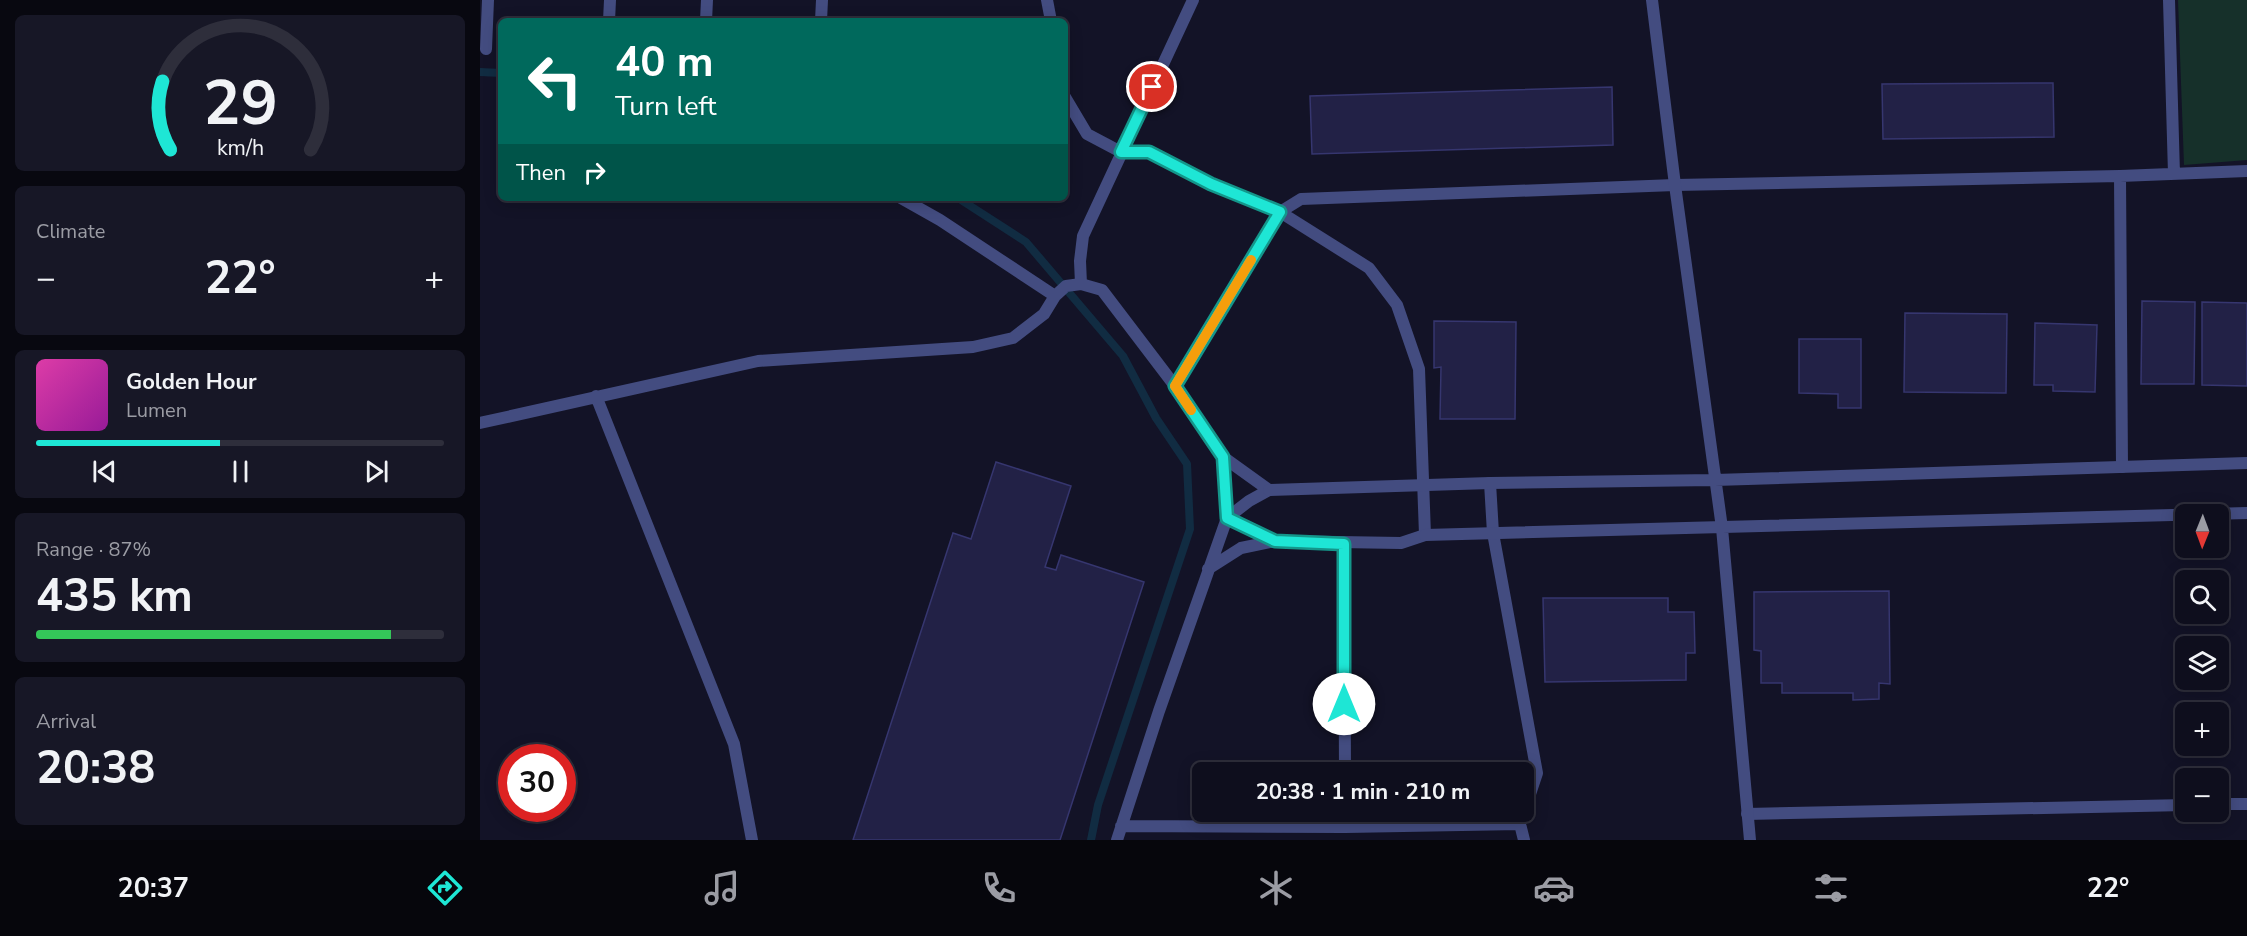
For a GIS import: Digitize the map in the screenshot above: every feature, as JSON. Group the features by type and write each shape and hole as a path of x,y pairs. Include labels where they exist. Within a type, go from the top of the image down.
{"street":[{"path":"486,49 488,0"},
{"path":"609,18 610,0"},
{"path":"706,18 707,0"},
{"path":"821,18 822,0"},
{"path":"1047,0 1050,18"},
{"path":"1081,284 1080,261 1083,236 1193,0"},
{"path":"1652,0 1722,528 1750,840"},
{"path":"2169,0 2175,174"},
{"path":"1068,101 1087,134 1121,152 1149,152 1211,184 1280,212 1369,268 1397,305 1419,369 1425,535"},
{"path":"1175,386 1280,212 1301,199 1675,186 2247,171"},
{"path":"2120,176 2122,467"},
{"path":"906,201 940,220 1055,296"},
{"path":"480,423 758,361 973,347 1012,338 1044,314 1055,296 1066,286 1081,284 1102,290 1175,386 1223,457 1269,490"},
{"path":"596,396 734,744 752,840"},
{"path":"1117,840 1227,518 1223,457"},
{"path":"1227,518 1249,501 1269,490 1423,484 1715,480 2247,463"},
{"path":"1490,483 1493,533 1537,773 1520,824 1524,840"},
{"path":"1208,569 1241,548 1275,541 1344,544 1401,543 1425,535 2247,513"},
{"path":"1227,518 1275,541"},
{"path":"1344,544 1345,762"},
{"path":"2229,804 2247,804"},
{"path":"1747,814 2175,805"},
{"path":"1345,822 1345,827"},
{"path":"1121,826 1345,827 1520,824"}],"green space":[{"path":"2178,0 2247,0 2247,160 2184,165"}],"building":[{"path":"2053,83 2054,137 1883,139 1882,84"},
{"path":"1612,87 1613,145 1312,154 1310,96"},
{"path":"2142,301 2195,302 2194,384 2141,384"},
{"path":"2202,302 2247,303 2247,386 2202,385"},
{"path":"1905,313 2007,314 2006,393 1904,392"},
{"path":"1434,321 1516,322 1515,419 1440,419 1441,367 1434,368"},
{"path":"2035,323 2097,325 2095,392 2053,391 2053,385 2034,385"},
{"path":"1799,339 1861,339 1861,408 1838,408 1838,394 1799,393"},
{"path":"996,462 1071,486 1045,567 1056,570 1061,555 1144,582 1060,840 853,840 953,533 971,539"},
{"path":"1889,591 1890,684 1879,683 1879,699 1853,700 1853,693 1782,693 1782,683 1761,683 1761,651 1754,650 1754,592"},
{"path":"1543,598 1668,598 1668,612 1694,612 1695,653 1686,653 1686,680 1545,682"}],"waterway":[{"path":"480,72 498,73"},
{"path":"963,201 1026,242 1123,356 1156,418 1187,464 1190,529 1098,805 1091,840"}],"slow traffic":[{"path":"1191,410 1175,386 1251,260"}],"route":[{"path":"1152,87 1121,152 1149,152 1211,184 1280,212 1175,386 1223,457 1227,518 1275,541 1344,544 1344,704"}]}
